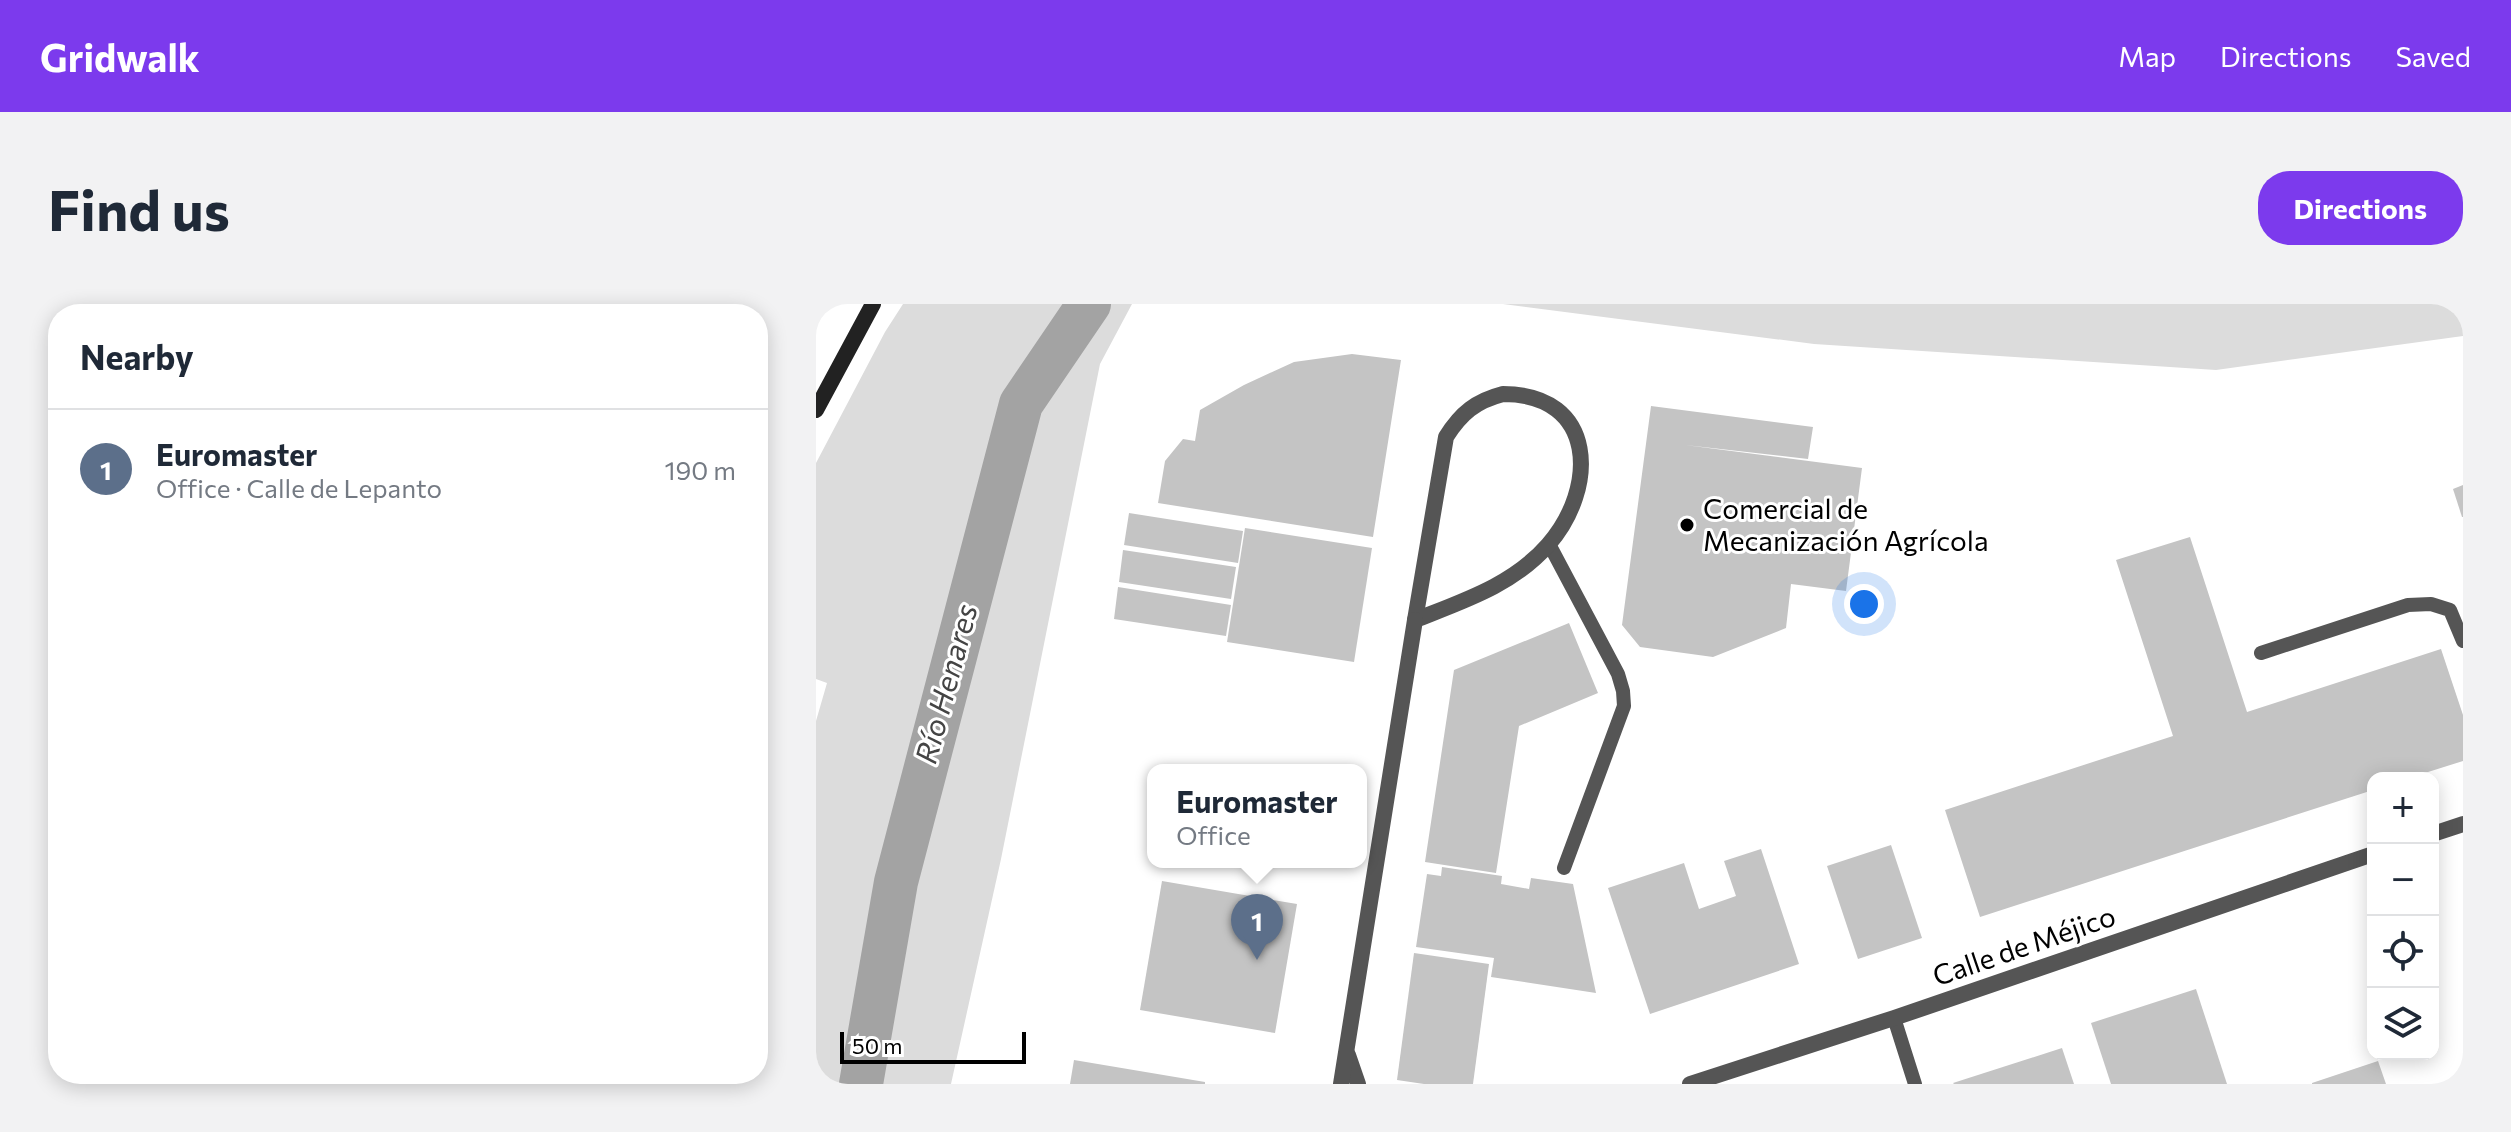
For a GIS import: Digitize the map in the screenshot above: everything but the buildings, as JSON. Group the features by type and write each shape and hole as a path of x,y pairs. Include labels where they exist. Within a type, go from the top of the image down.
{"main road":[{"path":"816,410 873,304"}],"street":[{"path":"1341,1084 1415,620 1446,437 1469,408 1485,399 1503,394 1521,394 1539,399 1568,422 1582,456 1581,474 1569,511 1549,544 1521,571 1481,594 1415,620"},
{"path":"2439,832 2463,824"},
{"name":"Calle de Méjico","path":"1690,1084 1894,1018 2367,856"},
{"path":"1347,1050 1358,1084"}],"lane":[{"path":"1549,544 1618,674 1624,706 1564,868"},
{"path":"2261,653 2408,605 2431,604 2450,610 2463,641"},
{"path":"1894,1018 1915,1084"}],"shaded area":[{"path":"903,304 1132,304 1100,364 1001,859 951,1084 816,1084 816,721 827,683 816,679 816,463"},
{"path":"1503,304 2463,304 2463,336 2216,370 1814,344"}],"waterway":[{"name":"Río Henares","path":"861,1084 896,882 1021,404 1089,304"}],"place":[{"name":"Comercial de Mecanización Agrícola","path":"1687,525"},
{"name":"Euromaster","path":"1257,960"}]}
